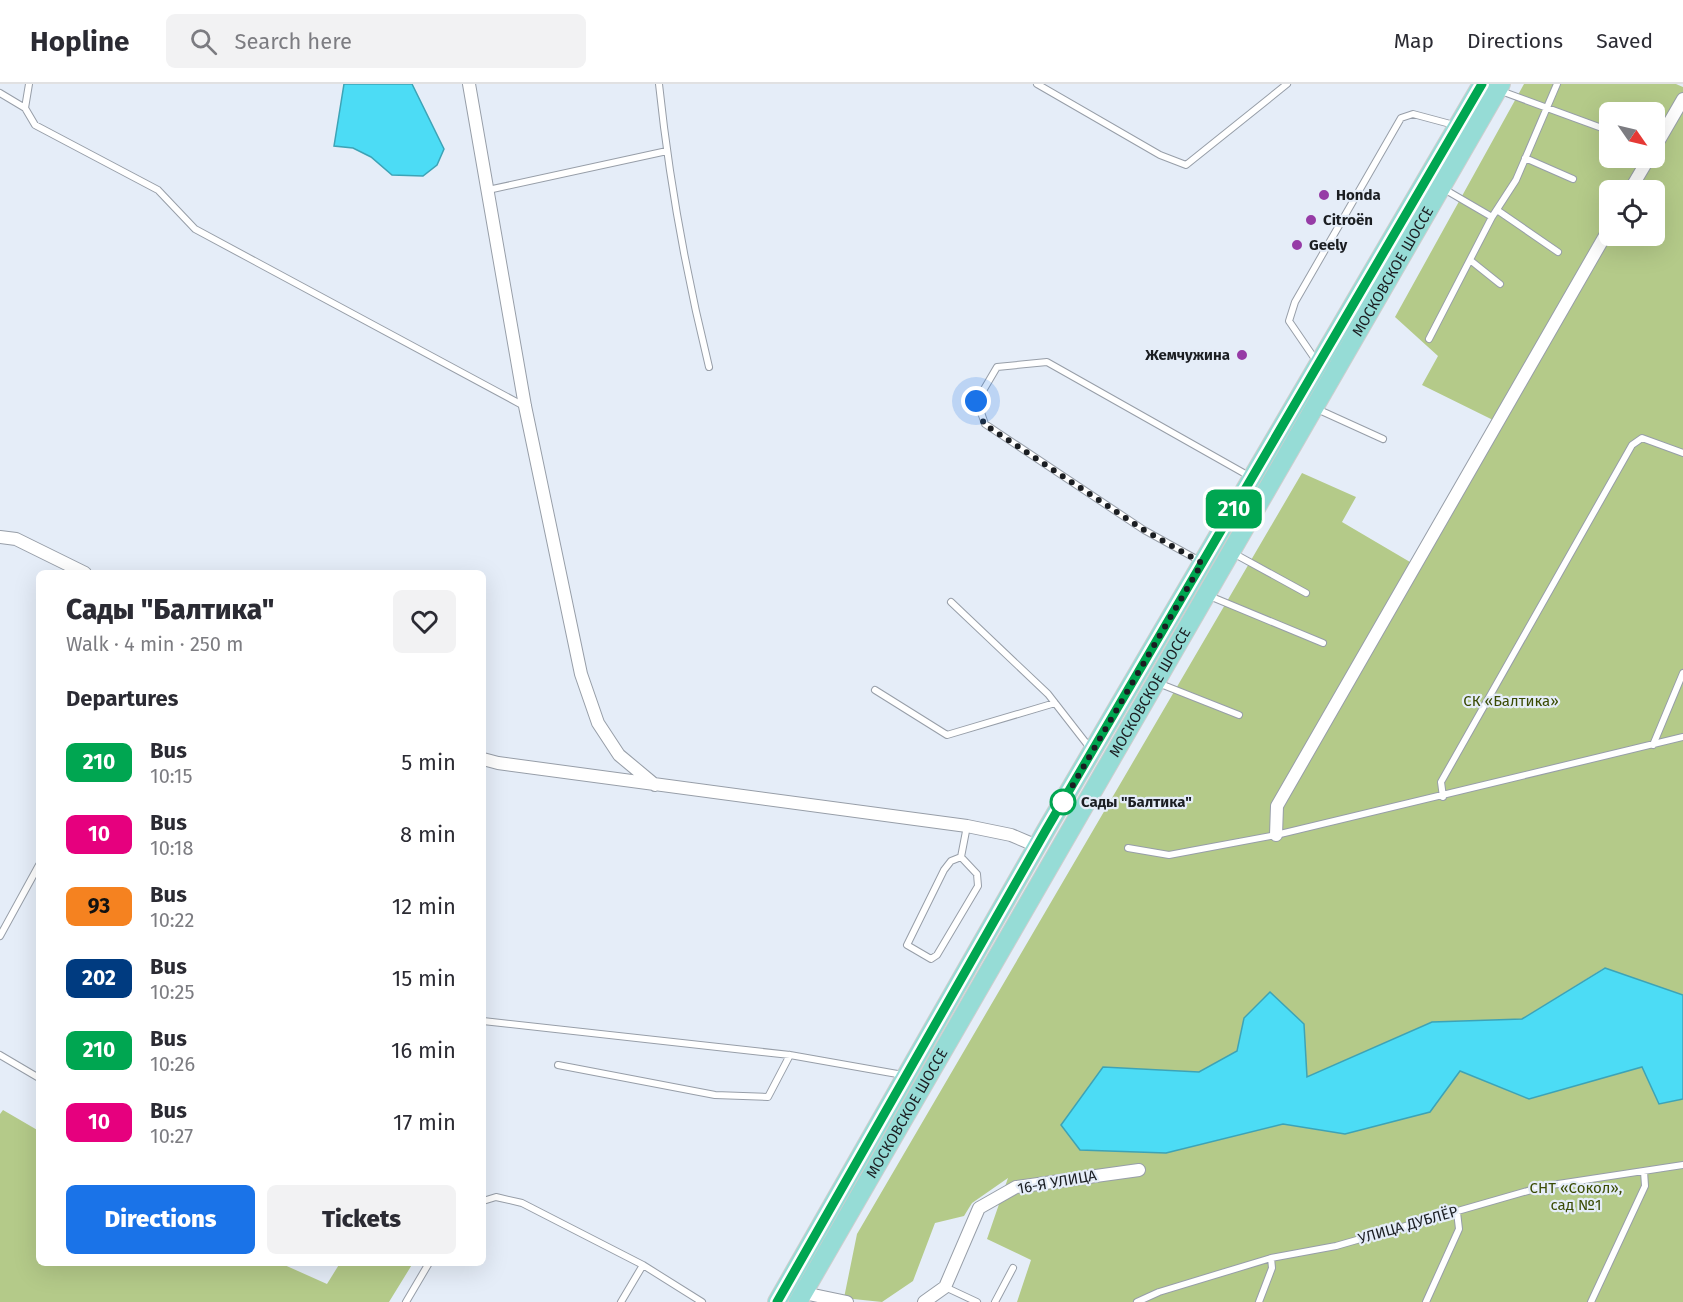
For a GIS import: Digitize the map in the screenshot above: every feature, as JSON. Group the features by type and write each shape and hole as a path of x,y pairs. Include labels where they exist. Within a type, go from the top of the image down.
{"main road":[{"name":"МОСКОВСКОЕ ШОССЕ","path":"777,1302 1092,751 1458,126 1485,86"},
{"name":"МОСКОВСКОЕ ШОССЕ","path":"801,1297 1441,187 1485,86"},
{"path":"1037,846 1055,856"}],"street":[{"path":"468,84 525,406 581,674 598,723 619,754 655,785"},
{"path":"1665,130 1683,99"},
{"path":"1276,835 1277,806 1599,246"},
{"path":"0,537 16,539 79,570"},
{"path":"486,760 498,764 967,826 1011,835 1037,846"},
{"name":"16-Я УЛИЦА","path":"945,1287 979,1208 1016,1187 1139,1170"},
{"path":"924,1302 945,1287"},
{"path":"801,1297 847,1302"}],"lane":[{"path":"25,108 29,84"},
{"path":"659,84 667,151 692,298 709,367"},
{"path":"1037,84 1160,155 1186,165 1287,84"},
{"path":"1429,339 1492,218 1516,180 1557,84"},
{"path":"1485,86 1547,106 1599,127"},
{"path":"0,93 25,108 35,125 158,190 195,229 525,406"},
{"path":"1319,364 1289,321 1295,302 1401,118 1413,114 1458,126"},
{"path":"487,190 667,151"},
{"path":"1525,158 1573,179"},
{"path":"1441,187 1492,218"},
{"path":"1497,210 1558,252"},
{"path":"1470,260 1500,284"},
{"path":"1202,563 1144,530 984,424 976,401 998,367 1047,362 1252,477"},
{"path":"1314,407 1383,439"},
{"path":"1443,796 1441,782 1632,445 1642,438 1683,453"},
{"path":"1230,552 1306,593"},
{"path":"1206,595 1323,643"},
{"path":"951,602 1055,703 1092,751"},
{"path":"1653,745 1683,673"},
{"path":"1156,681 1239,715"},
{"path":"875,690 947,735 1055,703"},
{"path":"1128,848 1169,855 1276,835 1683,738"},
{"path":"962,857 967,826"},
{"path":"962,857 977,874 978,886 937,955 931,959 907,945 944,870 951,861 962,857"},
{"path":"0,936 36,870"},
{"path":"486,1021 790,1055 907,1075"},
{"path":"0,1055 36,1076"},
{"path":"558,1065 715,1095 768,1097 790,1055"},
{"name":"УЛИЦА ДУБЛЁР","path":"1137,1302 1160,1292 1271,1258 1336,1246 1545,1186 1683,1165"},
{"path":"1591,1302 1645,1186 1644,1171"},
{"path":"486,1200 496,1197 522,1203 643,1265 702,1302"},
{"path":"1426,1302 1460,1229 1457,1212"},
{"path":"1259,1302 1272,1268 1271,1258"},
{"path":"621,1302 643,1265"},
{"path":"406,1302 427,1266"},
{"path":"995,1302 1013,1269"},
{"path":"945,1287 977,1302"}],"green space":[{"path":"1524,84 1676,84 1683,87 1683,995 1604,968 1522,1019 1432,1022 1307,1078 1304,1024 1244,1018 1237,1051 1199,1072 1103,1067 1166,1153 1283,1124 1345,1134 1460,1071 1529,1099 1642,1067 1659,1104 1683,1099 1683,1302 1017,1302 1031,1260 987,1239 1008,1178 972,1203 964,1216 935,1223 913,1281 882,1302 844,1298 857,1234 1302,473 1356,497 1342,522 1410,562 1493,420 1422,385 1438,356 1395,317"},
{"path":"3,1110 36,1129 36,1266 287,1266 327,1284 338,1266 411,1266 389,1302 0,1302 0,1114"}],"water":[{"path":"344,84 412,84 444,149 437,165 423,176 392,175 371,157 353,148 334,146"},
{"path":"1605,968 1683,995 1683,1099 1659,1104 1642,1067 1529,1099 1460,1071 1430,1112 1345,1134 1283,1124 1166,1153 1080,1150 1061,1125 1103,1067 1199,1072 1237,1051 1244,1018 1270,992 1304,1024 1307,1077 1432,1022 1522,1019"}],"bus line":[{"name":"210","path":"777,1302 1046,830 1482,84"}],"place":[{"name":"Honda","path":"1324,195"},
{"name":"Citroën","path":"1311,220"},
{"name":"Geely","path":"1297,245"},
{"name":"Жемчужина","path":"1242,355"},
{"name":"Сады \"Балтика\"","path":"1063,802"}],"route":[{"path":"976,401 984,424 1144,530 1202,563 1063,802"}],"park label":[{"name":"СК «Балтика»","path":"1511,701"},
{"name":"СНТ «Сокол», сад №1","path":"1576,1196"}]}
